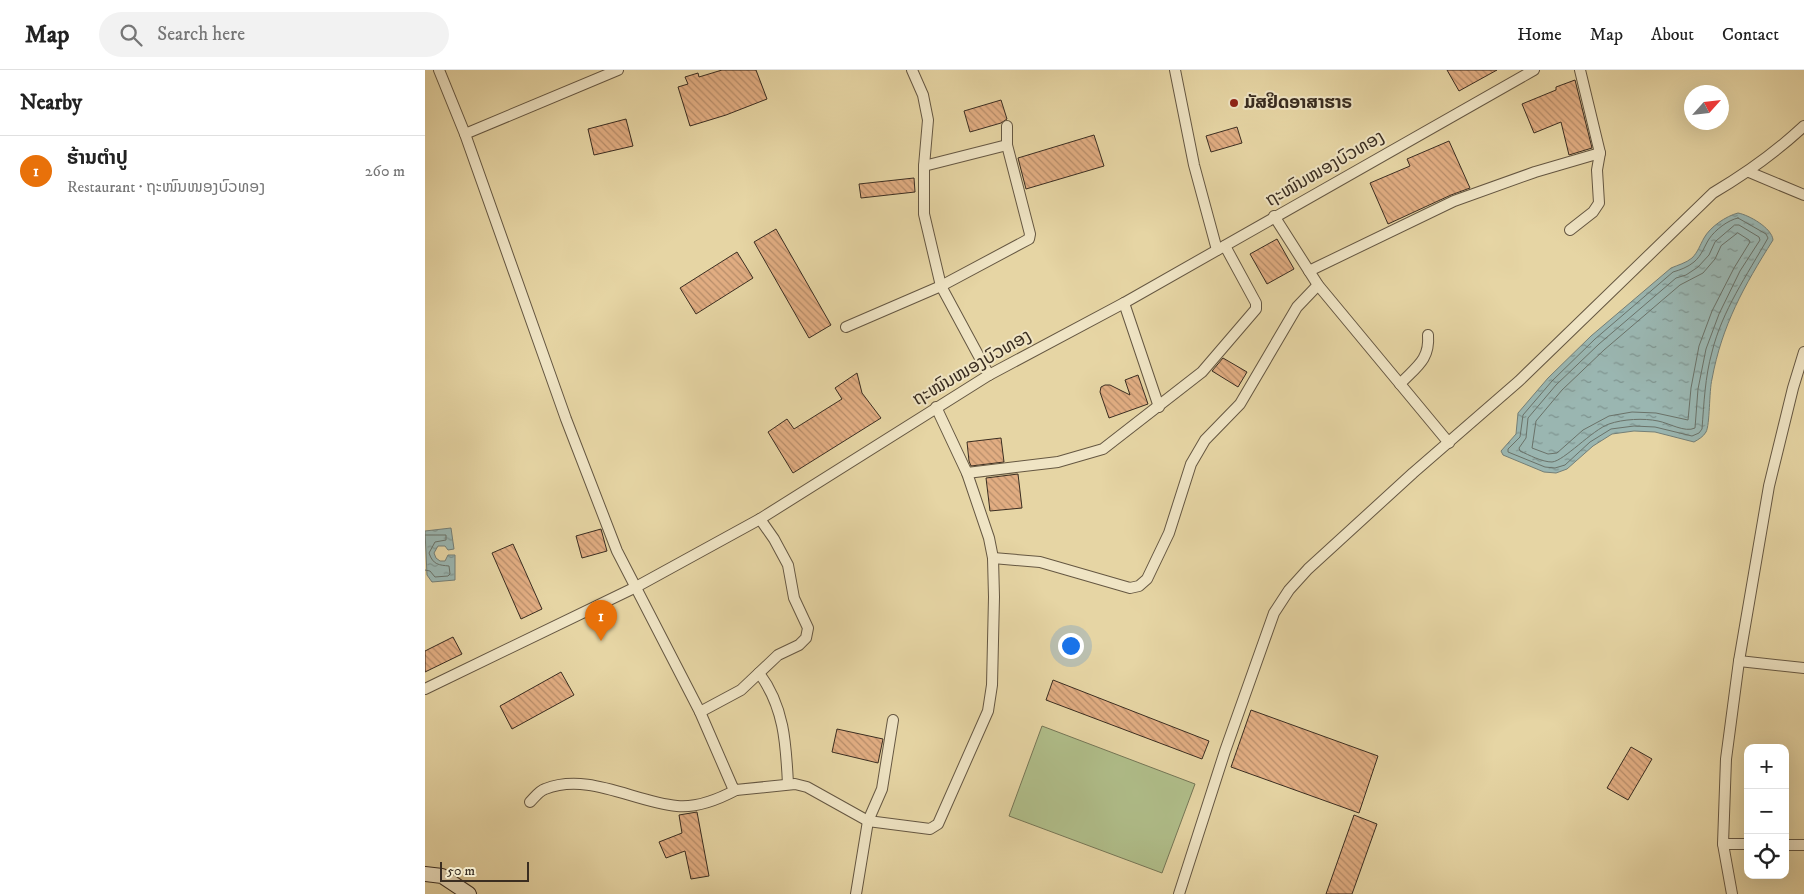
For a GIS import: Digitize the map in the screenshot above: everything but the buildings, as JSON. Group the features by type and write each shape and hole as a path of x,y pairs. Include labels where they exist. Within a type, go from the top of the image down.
{"street":[{"path":"439,70 465,134 570,427 617,551 700,712 733,788 736,790"},
{"path":"465,134 618,70"},
{"path":"911,70 923,95 928,120 924,166 924,214 941,286 989,375"},
{"path":"967,473 1058,462 1103,449 1202,372 1256,309 1256,303 1221,248 1194,165 1175,70"},
{"name":"ຖະໜົນໜອງບົວທອງ","path":"425,689 635,587 760,519 989,375 1124,303 1274,216 1534,70"},
{"path":"1570,230 1593,212 1599,203 1597,170 1600,152 1580,70"},
{"path":"846,326 941,286 1029,239 1030,234 1007,145 1007,126"},
{"path":"1179,894 1225,751 1274,613 1289,590 1309,569 1413,473 1519,381 1713,193 1749,172 1804,126"},
{"path":"924,166 1007,145"},
{"path":"1309,271 1454,201 1535,172 1600,152"},
{"path":"1749,172 1804,194"},
{"path":"1274,216 1318,285 1449,443"},
{"path":"993,558 1040,562 1130,588 1139,586 1147,579 1169,533 1191,464 1205,440 1240,404 1297,307 1318,285"},
{"path":"1124,303 1159,407"},
{"path":"1400,384 1427,356 1429,346 1428,335"},
{"path":"1732,894 1723,844 1725,758 1739,661 1769,486 1793,388 1804,352"},
{"path":"531,802 543,790 567,784 593,786 678,806 718,800 736,790 788,784 807,787 869,821 930,829 938,824 988,711 993,660 993,558 989,538 967,473 935,408"},
{"path":"700,712 741,690 777,655 799,645 806,638 808,628 794,598 788,565 775,539 760,519"},
{"path":"1739,661 1804,668"},
{"path":"759,673 767,684 781,716 785,734 788,784"},
{"path":"856,894 869,821 882,789 893,720"},
{"path":"1723,844 1744,844"},
{"path":"1789,845 1804,845"},
{"path":"425,874 442,876 469,894"}],"green space":[{"path":"1042,726 1195,784 1162,873 1009,816"}],"water":[{"path":"1738,213 1754,219 1769,231 1773,240 1744,290 1728,323 1716,359 1711,384 1707,428 1704,435 1694,442 1655,432 1634,431 1612,434 1593,446 1567,469 1556,473 1544,472 1503,455 1501,451 1516,434 1518,413 1548,378 1591,336 1671,268 1685,263 1692,258 1714,226"},
{"path":"451,528 454,549 448,550 445,546 438,546 434,553 440,561 445,561 448,555 455,555 455,580 432,582 427,575 425,531"}],"place":[{"name":"ມັສຢິດອາສາຮາຣ","path":"1234,103"},
{"name":"ຮ້ານຕຳປູ","path":"601,641"}]}
